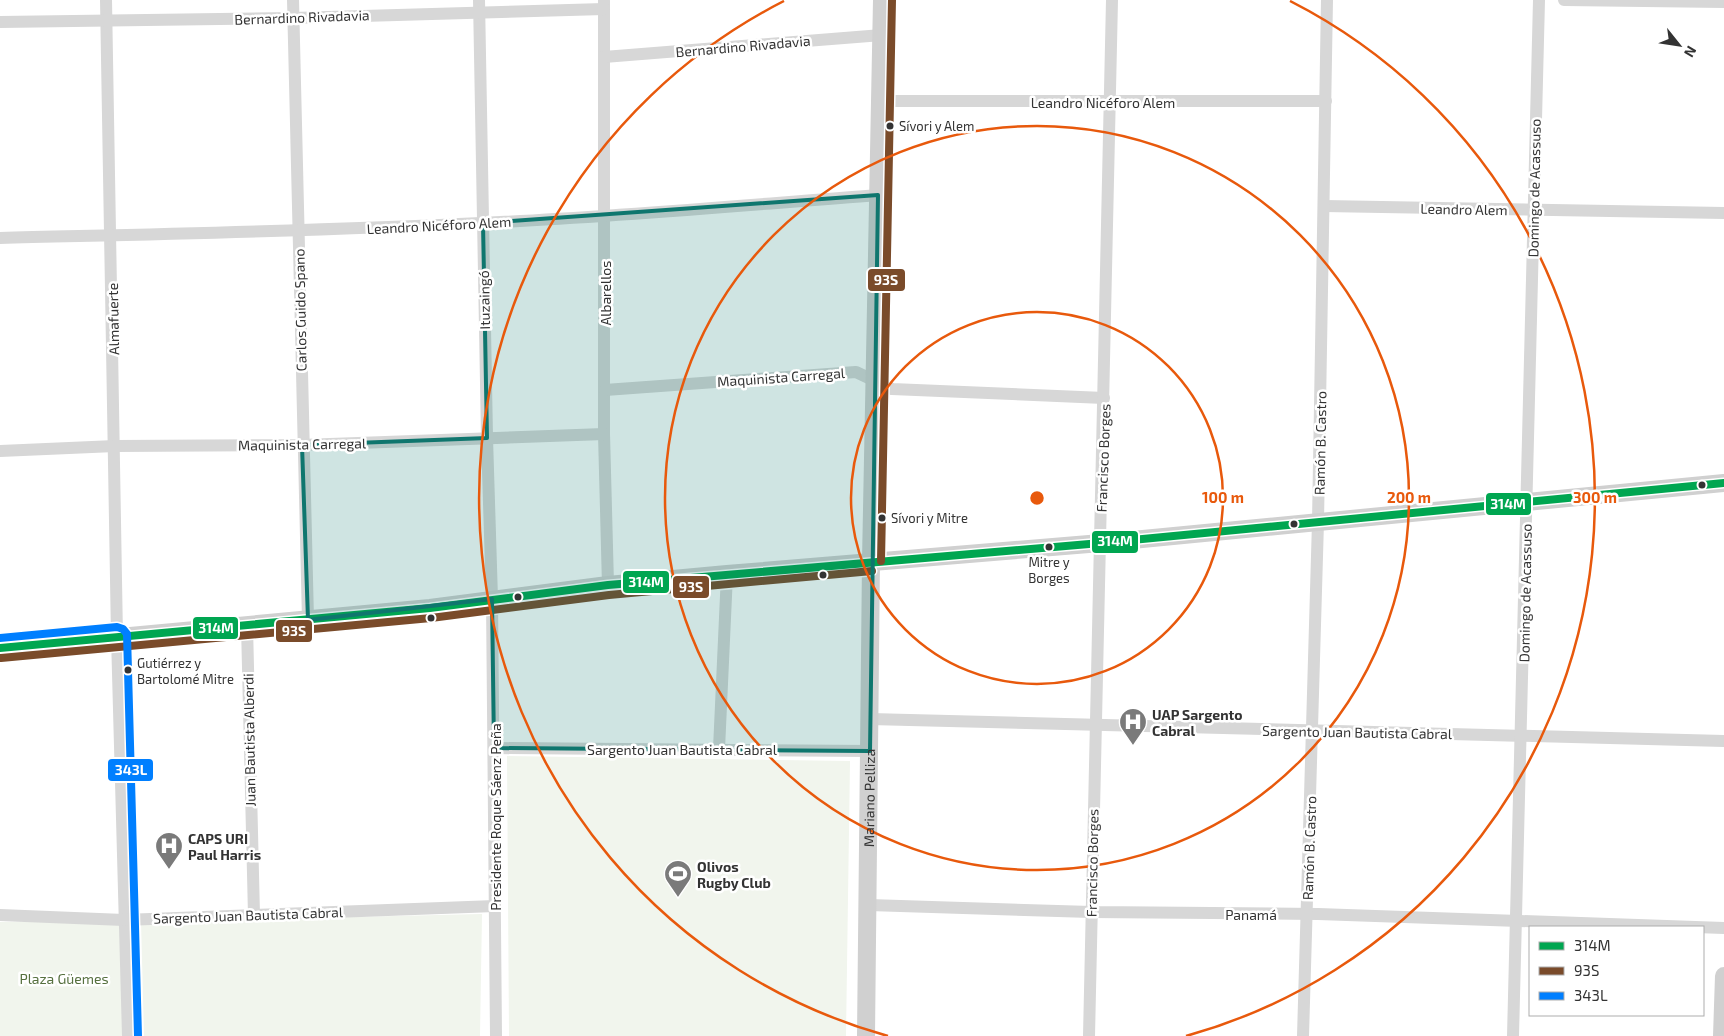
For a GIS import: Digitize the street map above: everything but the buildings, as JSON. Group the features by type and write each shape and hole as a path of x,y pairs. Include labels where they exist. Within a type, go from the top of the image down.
{"main road":[{"name":"Mariano Pelliza","path":"866,1036 869,904 871,562 882,0"},
{"path":"0,648 308,620 727,574 1100,543 1724,483"},
{"path":"1722,1036 1724,976"}],"street":[{"name":"Almafuerte","path":"106,0 117,638 128,1036"},
{"name":"Carlos Guido Spano","path":"293,0 302,445 308,620"},
{"name":"Francisco Borges","path":"1088,1036 1112,0"},
{"name":"Ramón B. Castro","path":"1303,1036 1318,522 1327,0"},
{"name":"Domingo de Acassuso","path":"1513,1036 1539,0"},
{"path":"1564,0 1724,2"},
{"name":"Bernardino Rivadavia","path":"0,22 294,18 479,5 604,4"},
{"name":"Albarellos","path":"604,4 604,434 608,586"},
{"name":"Ituzaingó","path":"479,5 492,599"},
{"name":"Bernardino Rivadavia","path":"604,57 882,35"},
{"name":"Leandro Nicéforo Alem","path":"879,101 1326,101"},
{"name":"Leandro Nicéforo Alem","path":"0,238 298,231 483,223 604,216 878,195"},
{"name":"Leandro Alem","path":"1324,206 1724,214"},
{"name":"Maquinista Carregal","path":"605,390 856,372 892,389 1104,398"},
{"name":"Maquinista Carregal","path":"0,451 115,446 302,445 604,434"},
{"path":"719,749 727,574"},
{"name":"Presidente Roque Sáenz Peña","path":"492,599 496,1036"},
{"name":"Juan Bautista Alberdi","path":"247,626 254,915"},
{"name":"Sargento Juan Bautista Cabral","path":"870,719 1313,732 1521,735 1724,741"},
{"name":"Sargento Juan Bautista Cabral","path":"494,748 870,751"},
{"name":"Panamá","path":"869,904 1091,912 1307,914 1672,926"},
{"name":"Sargento Juan Bautista Cabral","path":"0,915 124,920 495,906"},
{"name":"Panamá","path":"1704,927 1724,928"}],"highlighted area":[{"path":"878,195 870,751 494,748 492,599 308,620 302,445 487,438 483,223"}],"green space":[{"name":"Olivos Rugby Club","path":"507,756 850,761 846,1036 509,1036"},
{"path":"482,914 480,1036 144,1036 141,922"},
{"name":"Plaza Güemes","path":"122,920 123,1036 0,1036 0,922"}],"transit line":[{"name":"93S","path":"881,561 892,0"},
{"name":"314M","path":"0,648 430,608 608,585 1101,543 1724,483"},
{"name":"93S","path":"1,658 431,618 609,595 872,571"},
{"name":"343L","path":"0,638 117,627 123,629 127,634 138,1036"}],"place":[{"name":"Sívori y Alem","path":"890,126"},
{"name":"Sívori y Mitre","path":"882,518"},
{"name":"Mitre y Borges","path":"1049,547"},
{"name":"Gutiérrez y Bartolomé Mitre","path":"128,670"},
{"name":"UAP Sargento Cabral","path":"1133,746"},
{"name":"CAPS URI Paul Harris","path":"169,870"},
{"name":"Olivos Rugby Club","path":"678,898"}]}
